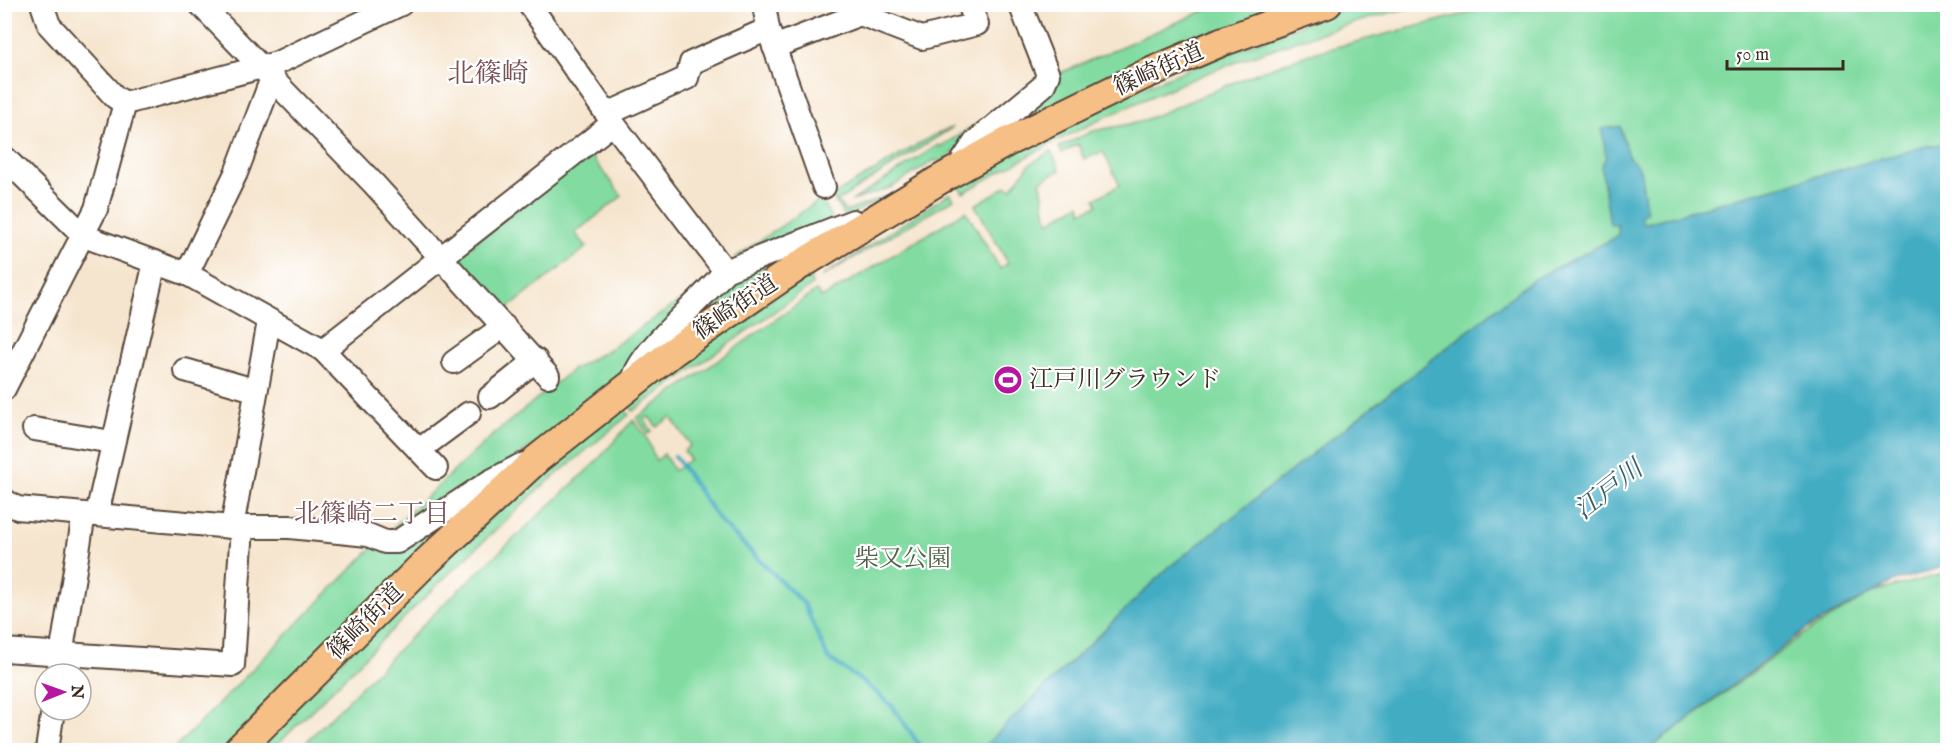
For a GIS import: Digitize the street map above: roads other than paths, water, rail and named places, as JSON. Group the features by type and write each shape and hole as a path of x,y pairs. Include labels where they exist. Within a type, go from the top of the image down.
{"main road":[{"name":"篠崎街道","path":"238,750 420,568 537,459 674,351 790,272 957,169 1144,75 1221,42 1327,4"}],"street":[{"path":"42,4 49,26 124,103 266,73 401,4"},
{"path":"200,4 542,368 490,397"},
{"path":"529,4 610,118 725,271"},
{"path":"764,4 771,38 824,186"},
{"path":"323,350 440,258 610,118 687,78 692,63 771,38 860,14 922,38 976,24 969,4"},
{"path":"957,169 975,142 1043,86 1048,75 1020,4"},
{"path":"187,274 236,173 266,73"},
{"path":"4,389 96,209 124,103"},
{"path":"4,157 84,236 187,274 323,350 436,468"},
{"path":"631,384 641,361 725,271 869,214 877,217"},
{"path":"60,662 90,514 112,442 155,262"},
{"path":"93,664 233,665 237,527 254,390 269,321"},
{"path":"454,363 504,326"},
{"path":"185,370 254,390"},
{"path":"419,450 469,413"},
{"path":"34,429 112,442"},
{"path":"4,500 17,508 237,527 302,528 368,535 385,542 397,542 511,469 537,459"},
{"path":"4,650 52,662"},
{"path":"47,750 51,722"}],"water":[{"name":"江戸川","path":"1620,126 1628,156 1640,169 1647,212 1641,214 1643,224 1923,147 1947,143 1947,566 1892,582 1807,629 1647,750 980,750 1168,568 1534,279 1618,236 1618,225 1610,225 1601,166 1606,157 1602,129"}],"waterway":[{"path":"675,456 719,520 804,604 828,658 866,684 893,707 923,750"}],"place":[{"name":"江戸川グラウンド","path":"1008,380"}],"district":[{"name":"北篠崎","path":"488,75"},
{"name":"北篠崎二丁目","path":"372,514"}],"park label":[{"name":"柴又公園","path":"903,559"}]}
